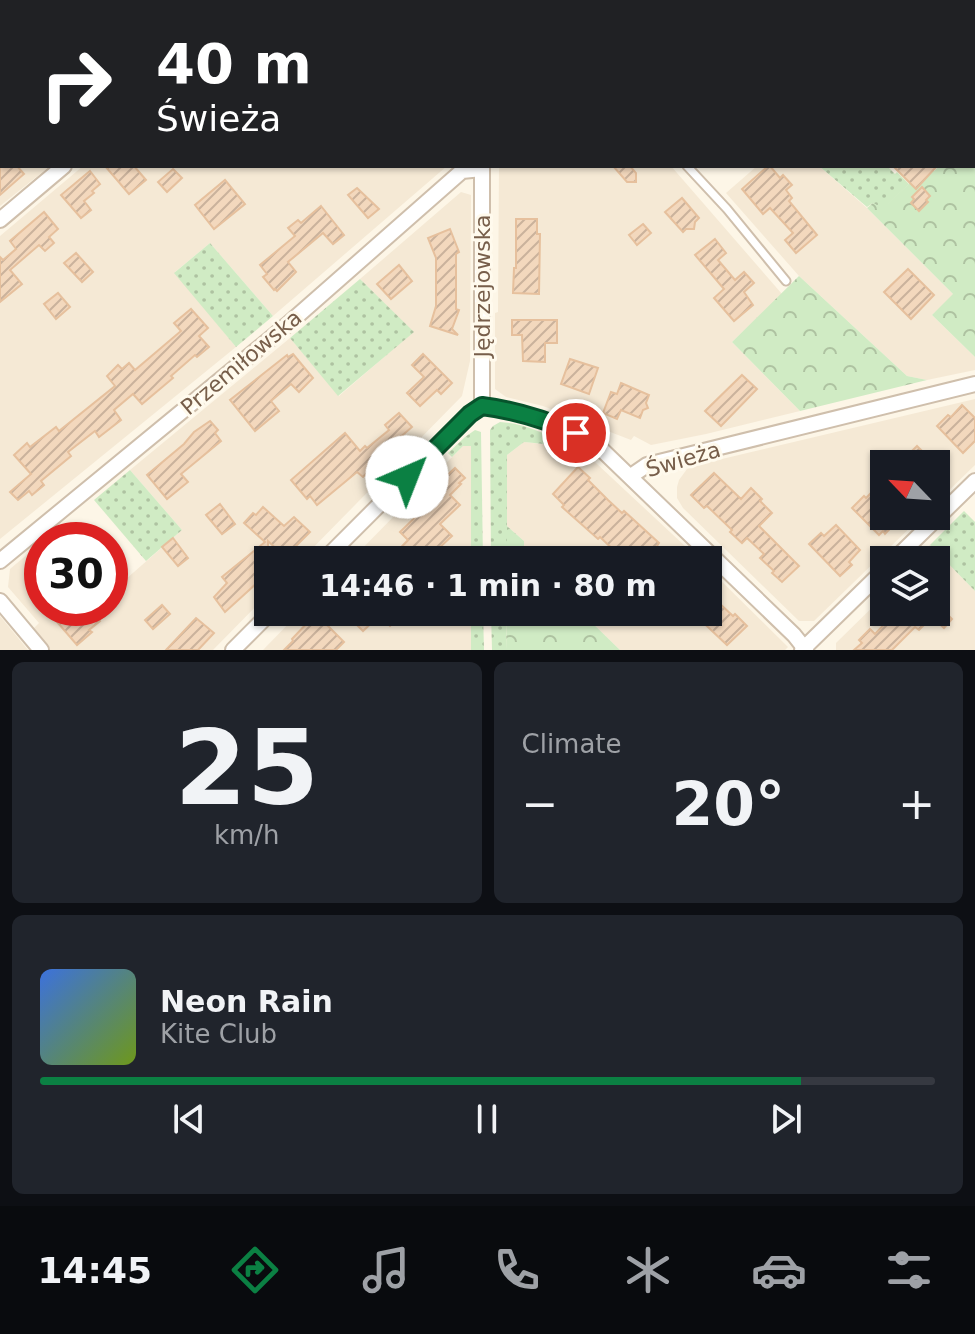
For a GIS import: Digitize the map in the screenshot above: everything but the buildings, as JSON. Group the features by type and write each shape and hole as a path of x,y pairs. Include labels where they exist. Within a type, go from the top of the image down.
{"street":[{"path":"0,220 62,168"},
{"name":"Jędrzejowska","path":"482,168 482,406"},
{"name":"Przemiłowska","path":"0,561 287,325 462,171 482,168"},
{"name":"Świeża","path":"482,406 503,408 576,433 599,447 631,476 647,465 975,384"},
{"path":"338,546 447,436 482,406"},
{"path":"631,476 794,635 804,649 870,584"},
{"path":"908,546 975,481"},
{"path":"0,601 41,650"},
{"path":"233,650 257,626"}],"lane":[{"path":"689,168 786,281"}],"shaded area":[{"path":"0,168 48,168 0,206"},
{"path":"81,168 445,168 273,316 210,243 175,272 236,347 0,539 0,236"},
{"path":"499,168 673,168 782,294 732,342 800,411 651,445 634,436 631,440 543,406 506,397 495,389 495,313 498,312"},
{"path":"755,168 821,168 867,208 954,295 932,315 975,357 975,370 927,380 907,376 799,276 726,193"},
{"path":"461,192 471,195 470,361 462,396 315,546 254,546 254,608 213,650 50,650 32,630 36,626 128,626 128,577 182,530 130,470 290,338 339,396 413,332 360,279"},
{"path":"975,399 975,465 950,489 950,450 870,450 870,530 908,530 891,546 870,546 870,567 814,621 799,621 683,508 677,498 679,480 687,469"},
{"path":"524,442 582,450 685,546 524,546 524,541 507,526 507,455"},
{"path":"463,446 471,446 471,546 365,546"},
{"path":"24,557 24,606 8,587 10,569"},
{"path":"950,565 975,591 975,650 836,650 836,643 870,610 870,626 950,626"},
{"path":"722,582 788,647 785,650 620,650 595,626 722,626"},
{"path":"0,616 28,650 0,650"},
{"path":"286,626 471,626 471,650 263,650"}],"green space":[{"path":"821,168 889,168 909,184 883,209 873,203 867,207"},
{"path":"926,168 934,171 937,168 975,168 975,357 932,315 953,294 867,208 873,203 883,208"},
{"path":"210,243 273,316 236,347 174,273"},
{"path":"799,276 907,376 927,380 800,411 732,342"},
{"path":"360,279 414,332 338,396 290,338"},
{"path":"500,422 522,426 556,438 554,445 524,442 507,455 507,546 491,546 490,430"},
{"path":"475,430 481,432 483,546 471,546 471,446 463,446 452,457 448,453"},
{"path":"130,470 182,530 146,561 128,540 128,522 113,522 94,500"},
{"path":"964,511 975,522 975,591 950,565 950,546 930,545 945,530 950,530 950,525"},
{"path":"507,526 524,541 524,546 507,546"},
{"path":"471,626 483,626 484,650 471,650"},
{"path":"491,626 507,626 506,650 492,650"},
{"path":"507,626 595,626 620,650 506,650"}],"route":[{"path":"407,477 470,414 482,406 503,408 576,433"}]}
